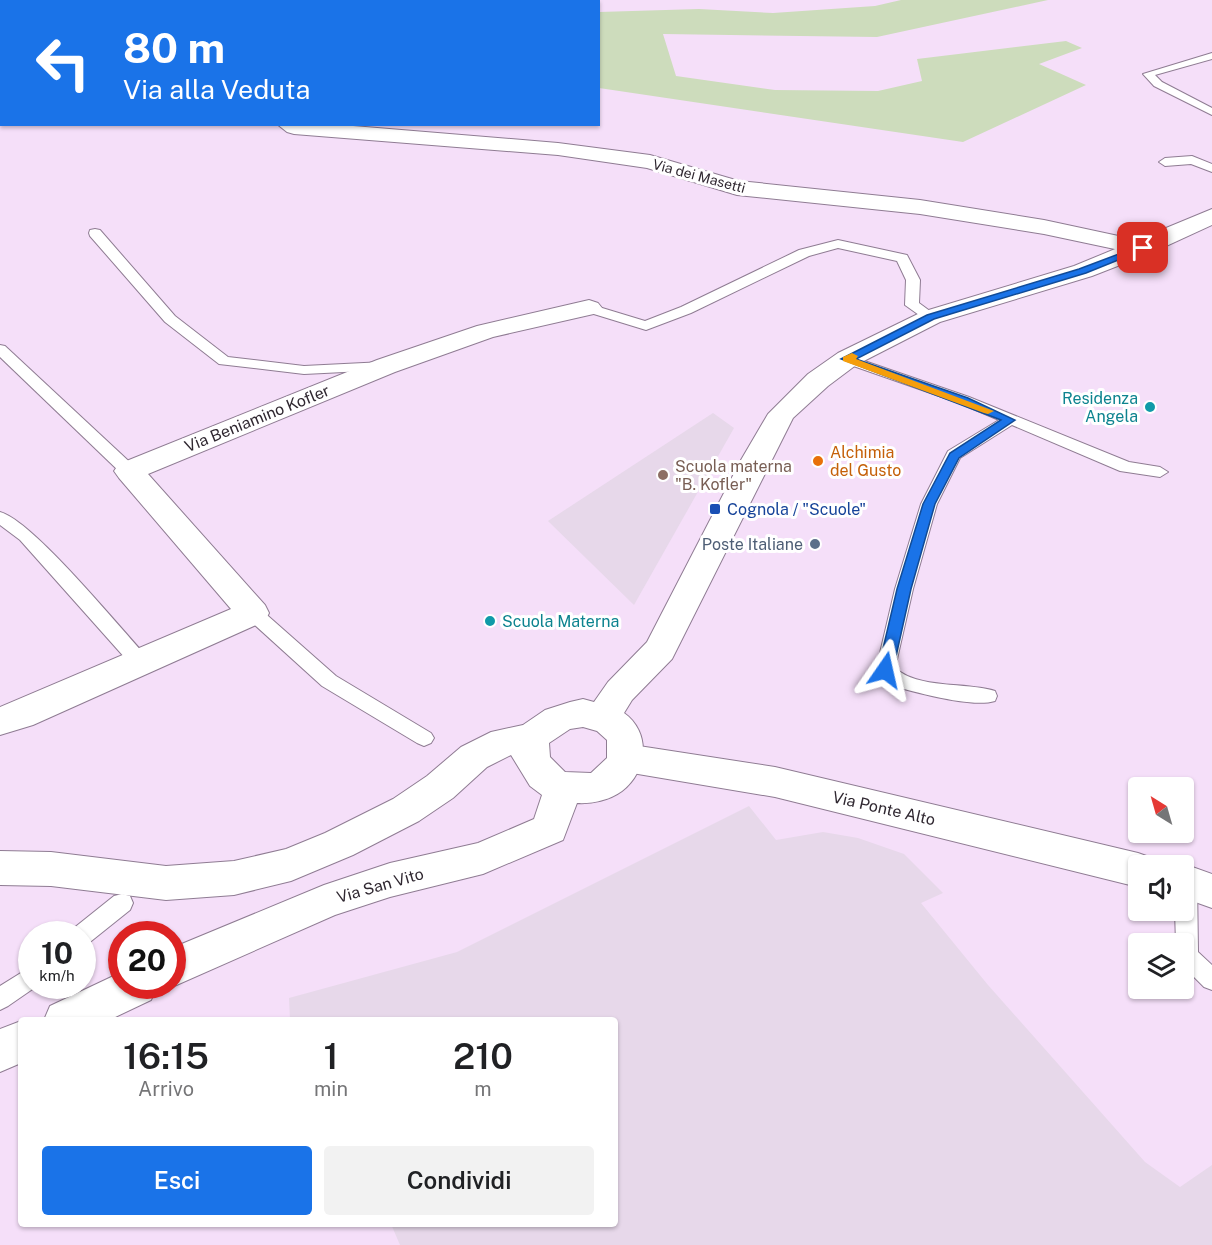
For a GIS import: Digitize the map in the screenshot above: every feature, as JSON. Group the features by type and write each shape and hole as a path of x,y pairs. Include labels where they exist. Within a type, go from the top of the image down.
{"street":[{"name":"Via dei Masetti","path":"291,126 558,148 650,162 737,188 921,207 1044,227 1143,248"},
{"path":"602,718 620,691 660,650 756,460 782,414 818,380 847,359 931,317 1083,271 1143,248 1212,216"},
{"name":"Via Beniamino Kofler","path":"129,471 386,366 486,331 589,308"},
{"path":"0,721 21,715 253,613 129,471"},
{"path":"583,713 602,718 618,728 626,742 626,758 618,772 603,784 584,789 563,788 546,780 534,767 530,752 534,737 546,723 563,715 583,713"},
{"path":"0,868 51,869 166,883 234,878 279,867 339,844 406,810 440,787 474,757 504,742 534,737"},
{"name":"Via Ponte Alto","path":"626,758 775,782 1128,868"},
{"name":"Via San Vito","path":"186,962 324,902 390,880 483,858 550,829 563,788"},
{"path":"70,1017 108,999"},
{"path":"0,1051 18,1042"}],"lane":[{"path":"1212,56 1148,74 1158,84 1212,112"},
{"path":"1165,162 1192,160 1212,168"},
{"name":"Via Beniamino Kofler","path":"95,233 170,319 224,361 304,370 386,366"},
{"path":"589,308 646,326 686,310 804,253 838,244 902,258 914,280 912,305 931,317"},
{"path":"0,349 129,471"},
{"path":"847,359 964,400 1126,467 1160,472"},
{"path":"988,696 949,692 896,680 885,670 904,589 929,504 954,455 1010,420"},
{"path":"0,517 26,536 141,663"},
{"path":"253,613 329,681 424,738"},
{"path":"96,924 122,903"},
{"path":"1190,921 1187,956 1212,980"},
{"path":"0,999 18,986"}],"shaded area":[{"name":"Scuola materna \"B. Kofler\"","path":"713,413 734,428 634,605 548,521"},
{"path":"749,806 776,840 823,832 858,838 904,854 943,893 921,903 988,985 1145,1162 1180,1187 1212,1165 1212,1245 400,1245 392,1227 618,1227 618,1017 290,1017 289,998 457,952"}],"green space":[{"path":"901,0 1048,0 877,37 663,34 676,76 775,90 878,91 922,81 917,59 1066,41 1082,48 1039,64 1086,85 963,142 600,88 600,12 699,9 773,13 875,6"}],"slow traffic":[{"path":"852,356 847,359 964,400 988,411"}],"place":[{"name":"Residenza Angela","path":"1150,407"},
{"name":"Alchimia del Gusto","path":"818,461"},
{"name":"Scuola materna \"B. Kofler\"","path":"663,475"},
{"name":"Cognola / \"Scuole\"","path":"715,509"},
{"name":"Poste Italiane","path":"815,544"},
{"name":"Scuola Materna","path":"490,621"}],"route":[{"path":"885,670 904,589 929,504 954,455 1010,420 964,400 847,359 931,317 1083,271 1143,248"}]}
